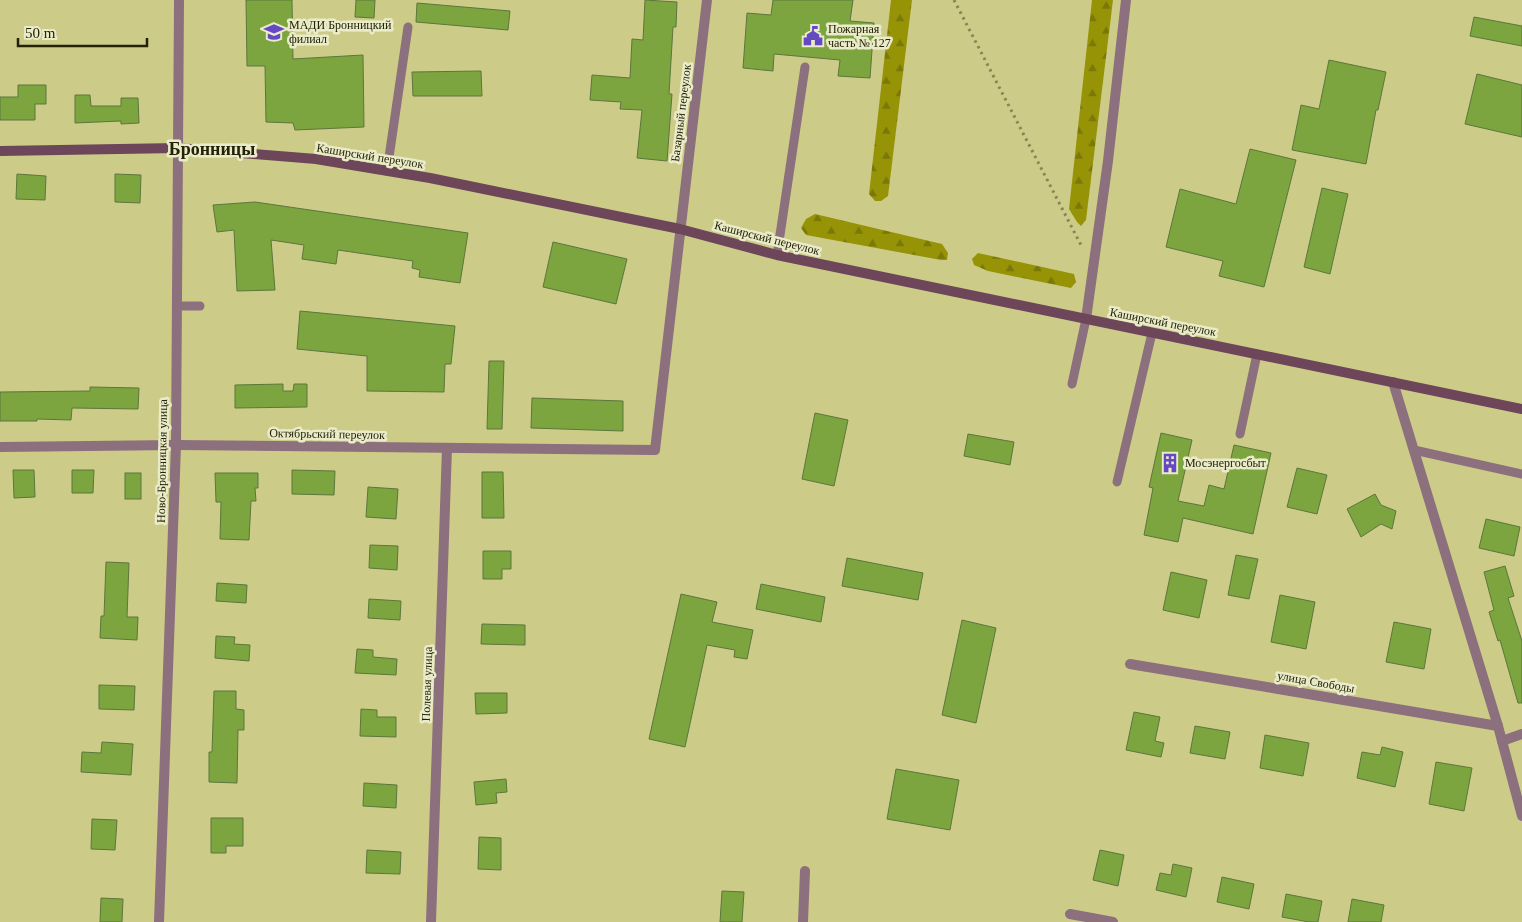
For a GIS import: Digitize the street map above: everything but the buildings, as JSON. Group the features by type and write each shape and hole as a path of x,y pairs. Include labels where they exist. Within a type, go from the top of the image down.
{"main road":[{"name":"Каширский переулок","path":"0,151 178,148 316,159 430,178 680,229 777,255 1522,409"}],"street":[{"name":"Ново-Бронницкая улица","path":"159,922 176,445 179,0"},
{"name":"Базарный переулок","path":"654,450 707,0"},
{"path":"1086,319 1108,161 1126,0"},
{"path":"1393,382 1498,726 1522,816"},
{"name":"Октябрьский переулок","path":"0,447 176,445 654,450"},
{"name":"Полевая улица","path":"431,922 447,448"},
{"name":"улица Свободы","path":"1130,664 1498,726"},
{"path":"1502,741 1522,734"},
{"path":"803,922 805,871"},
{"path":"1070,914 1113,922"}],"lane":[{"path":"387,171 408,27"},
{"path":"777,255 805,67"},
{"path":"177,306 200,306"},
{"path":"1072,384 1086,319"},
{"path":"1117,482 1152,333"},
{"path":"1240,434 1257,354"},
{"path":"1414,450 1522,474"}],"path":[{"path":"954,0 1093,267"}],"green space":[{"path":"891,0 912,0 888,196 881,201 875,201 869,194"},
{"path":"1092,0 1113,0 1086,220 1081,226 1069,209"},
{"path":"815,214 942,244 948,253 947,260 806,235 801,228 806,219"},
{"path":"978,253 1074,274 1076,282 1071,288 988,271 974,265 972,259"}],"place":[{"name":"МАДИ Бронницкий филиал","path":"274,32"},
{"name":"Пожарная часть № 127","path":"813,36"},
{"name":"Мосэнергосбыт","path":"1170,463"}],"district":[{"name":"Бронницы","path":"212,149"}]}
